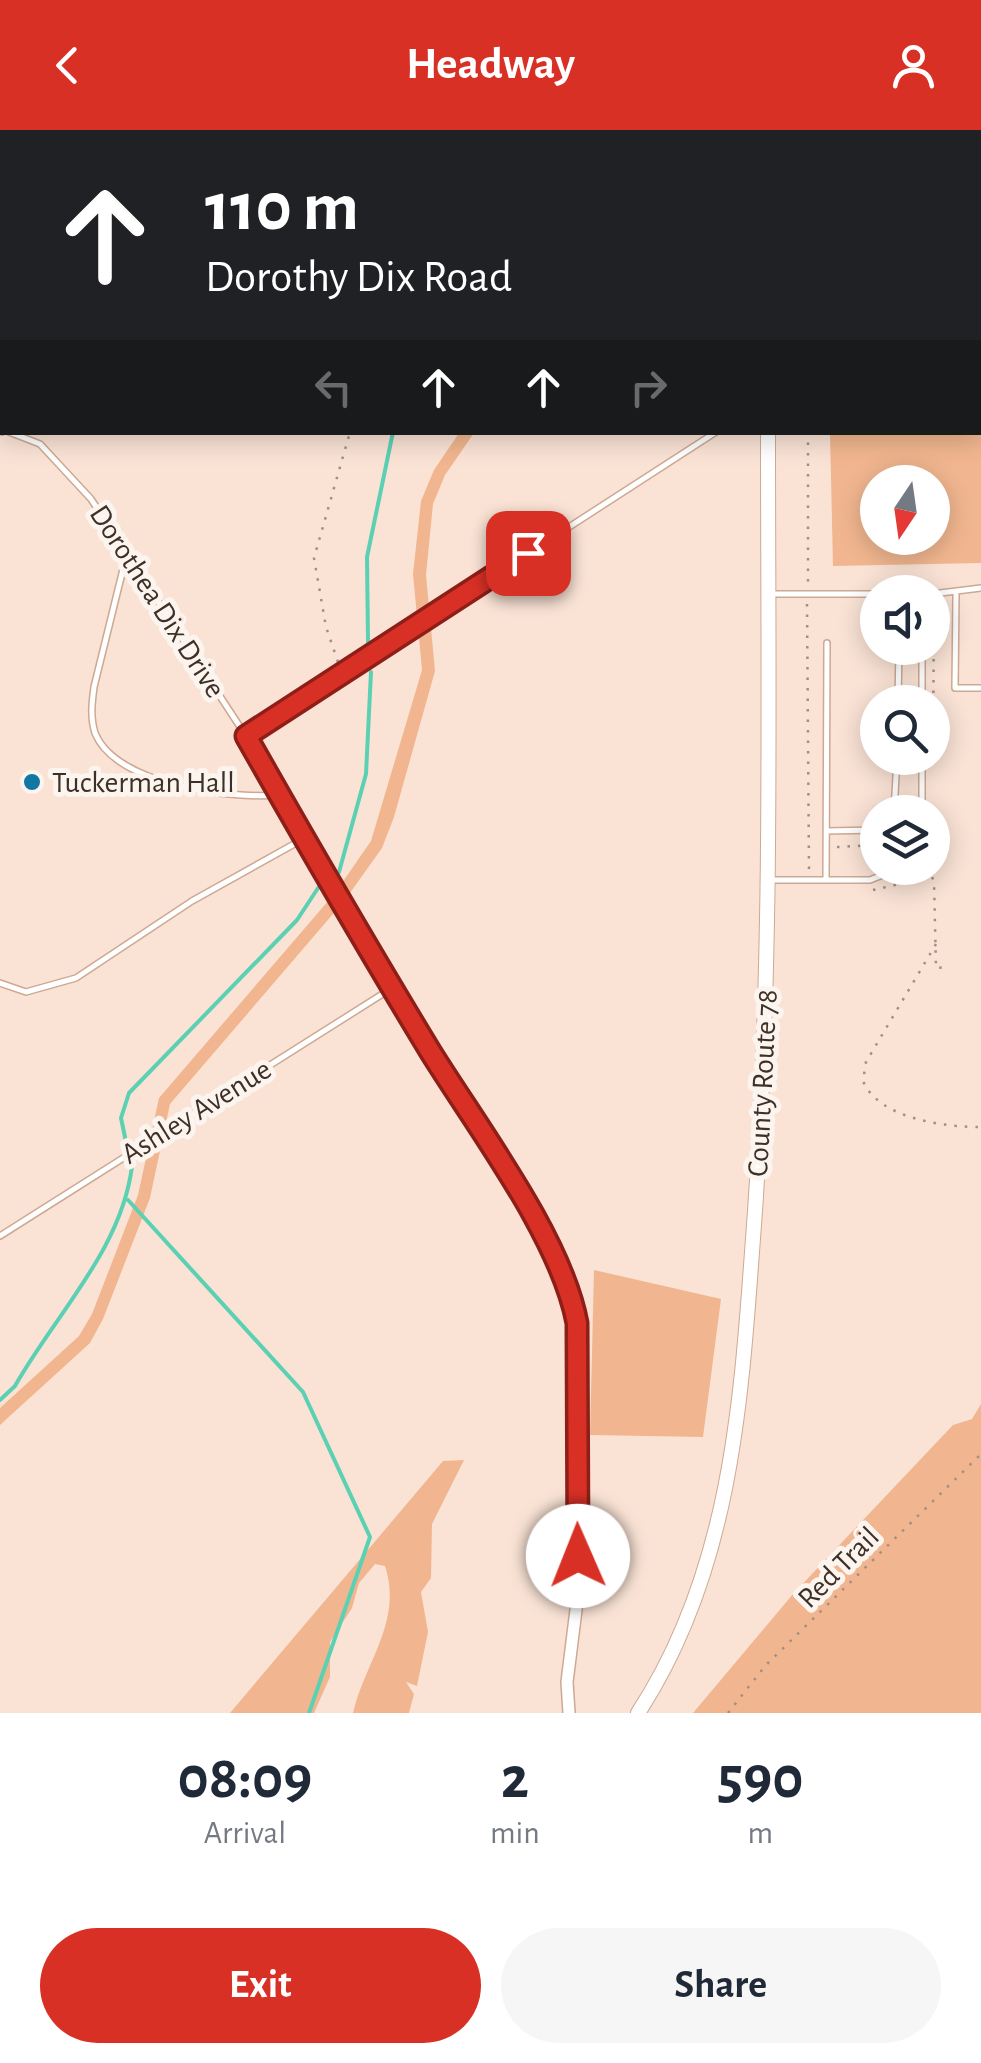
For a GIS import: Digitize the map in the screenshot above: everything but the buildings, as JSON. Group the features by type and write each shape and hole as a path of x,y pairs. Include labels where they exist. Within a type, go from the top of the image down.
{"street":[{"name":"County Route 78","path":"638,1713 677,1640 707,1566 729,1482 741,1395 765,1070 769,880 768,435"},
{"path":"569,1713 567,1682 578,1594 577,1323"}],"lane":[{"name":"Dorothea Dix Drive","path":"13,435 40,444 62,464 127,553 246,736 392,988 527,1208 571,1291 577,1323"},
{"path":"246,736 711,435"},
{"path":"127,553 94,686 91,708 96,734 123,764 164,781 226,794 280,794"},
{"path":"950,594 981,588"},
{"path":"768,594 860,594"},
{"path":"956,594 956,688 981,688"},
{"path":"826,880 827,643"},
{"path":"826,831 860,830"},
{"path":"0,984 26,992 76,978 192,901 304,838"},
{"path":"769,880 860,879"},
{"name":"Ashley Avenue","path":"0,1236 392,988"}],"path":[{"path":"342,672 326,626 314,558 349,435"},
{"path":"808,435 808,586"},
{"path":"807,602 808,872"},
{"path":"837,847 860,846"},
{"path":"934,885 936,968"},
{"path":"936,944 866,1062 864,1086 925,1124 981,1128"},
{"path":"921,970 949,967"},
{"name":"Red Trail","path":"728,1713 766,1665 981,1454"}],"shaded area":[{"path":"458,435 473,435 445,475 433,504 426,575 435,671 382,848 345,900 170,1104 150,1198 103,1319 90,1343 0,1425 0,1408 79,1336 92,1314 138,1195 159,1098 335,893 371,841 422,670 413,574 421,501 434,470"},
{"path":"830,435 981,435 981,563 833,566"},
{"path":"594,1270 721,1299 703,1437 590,1435"},
{"path":"981,1404 981,1713 693,1713 793,1594 953,1425 972,1419"},
{"path":"464,1460 432,1524 431,1578 421,1592 428,1632 417,1686 406,1682 414,1694 409,1713 353,1713 389,1605 385,1566 375,1564 359,1583 352,1608 330,1642 330,1677 314,1713 230,1713 443,1461"}],"waterway":[{"path":"368,642 367,557 392,435"},
{"path":"339,872 366,774 371,672"},
{"path":"126,1142 121,1118 129,1093 297,920 320,885"},
{"path":"0,1400 15,1386 101,1253 126,1196 132,1166"},
{"path":"128,1200 303,1392 370,1537 309,1713"}],"place":[{"name":"Tuckerman Hall","path":"32,782"}],"route":[{"path":"528,553 246,736 392,988 527,1208 571,1291 577,1323 578,1556"}]}
